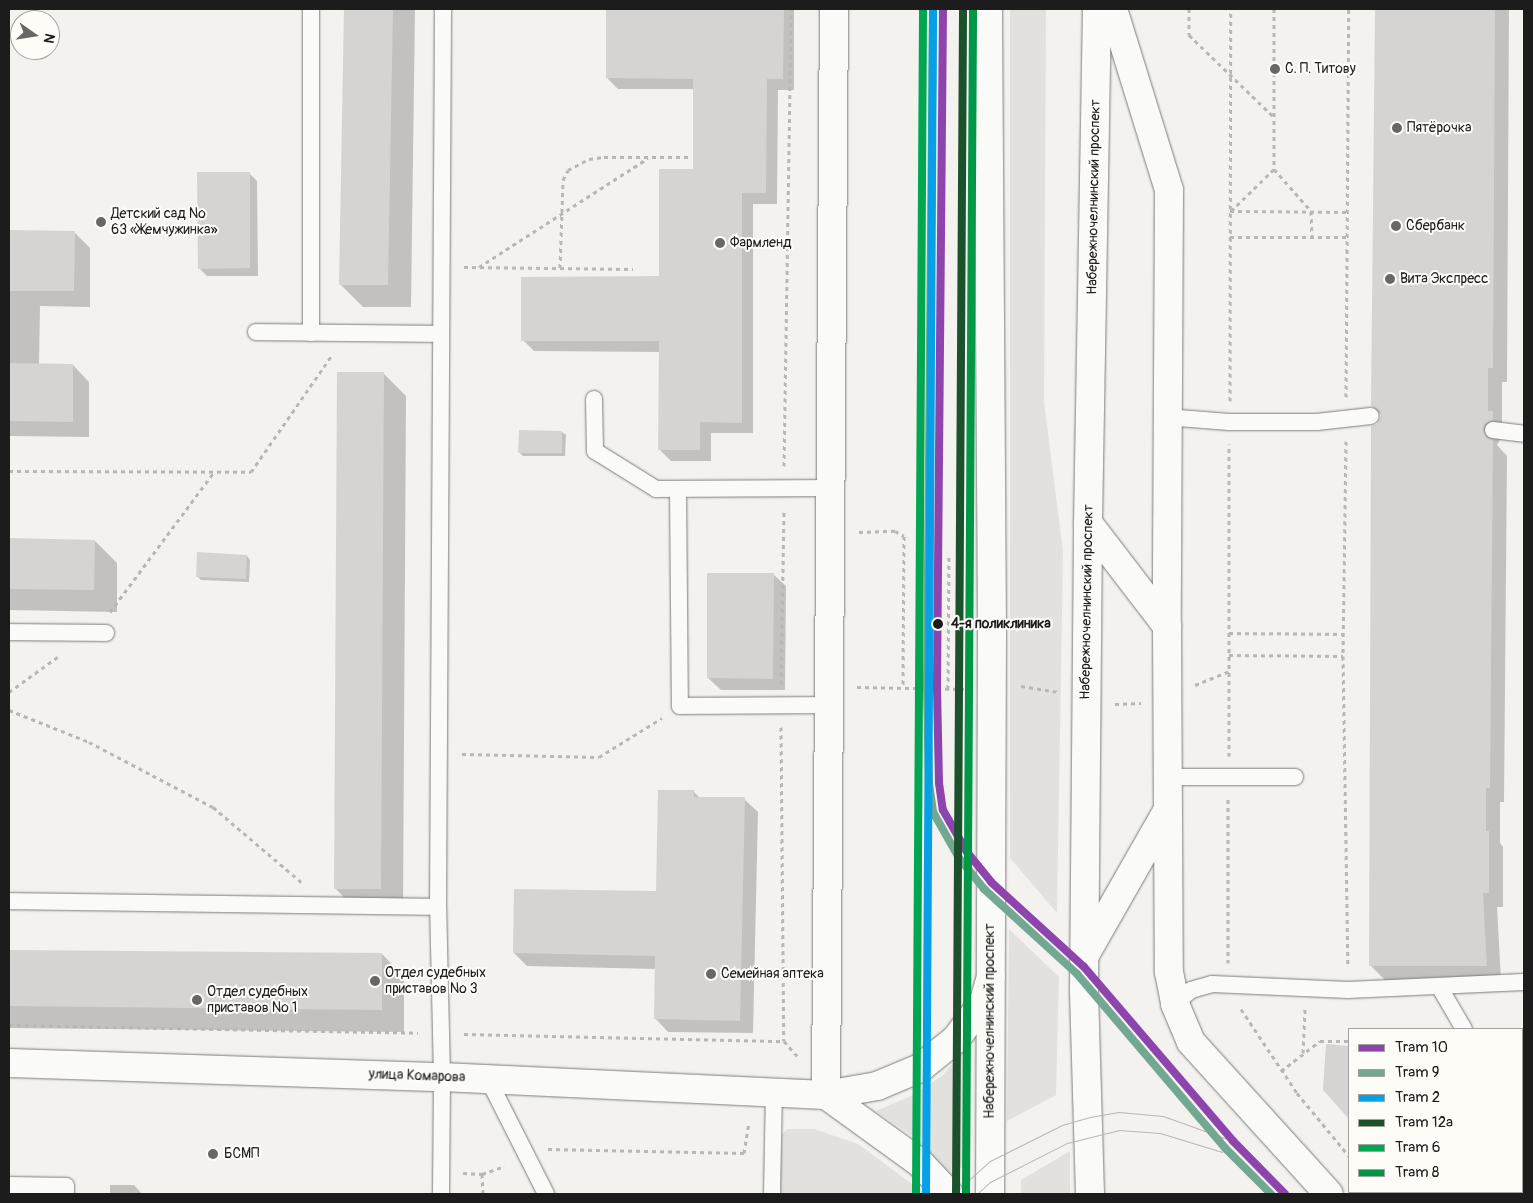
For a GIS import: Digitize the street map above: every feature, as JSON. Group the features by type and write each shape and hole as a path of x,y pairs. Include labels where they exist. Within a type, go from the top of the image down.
{"main road":[{"path":"834,9 826,1095 919,1162 949,1194"},
{"name":"Набережночелнинский проспект","path":"988,9 990,1194"},
{"path":"1078,9 1097,45"},
{"name":"Набережночелнинский проспект","path":"1090,1194 1085,955 1088,523 1097,9"},
{"path":"1113,9 1169,190 1166,416 1169,972 1175,1004 1192,1042 1329,1194"},
{"path":"1088,523 1167,626"},
{"path":"1085,955 1168,809"},
{"name":"улица Комарова","path":"9,1063 442,1077 826,1095 877,1086 920,1068 956,1039 984,1001 991,977"}],"lane":[{"path":"311,9 311,333"},
{"path":"441,1194 442,1077 438,907 438,753 442,9"},
{"path":"256,332 440,334"},
{"path":"594,399 595,451 656,489 831,488"},
{"path":"1166,416 1230,422 1371,416"},
{"path":"1493,430 1524,434"},
{"path":"678,489 680,706 829,696"},
{"path":"9,632 100,633"},
{"path":"1168,777 1295,777"},
{"path":"9,901 438,907"},
{"path":"1175,1004 1200,986 1228,985 1348,990 1440,988 1524,982"},
{"path":"1440,988 1463,1028"},
{"path":"488,1079 546,1194"},
{"path":"772,1194 774,1092"},
{"path":"9,1185 66,1186 66,1194"}],"path":[{"path":"1189,9 1189,35 1230,79 1274,118"},
{"path":"1231,9 1228,985 1242,1013 1281,1071 1348,1155"},
{"path":"1274,9 1274,169 1311,211 1312,237"},
{"path":"1348,990 1343,634 1349,9"},
{"path":"560,268 563,180 568,170 577,164 604,157 691,156"},
{"path":"479,267 562,211 649,157"},
{"path":"1230,211 1274,169"},
{"path":"1230,211 1346,212"},
{"path":"1230,237 1346,237"},
{"path":"441,266 633,269"},
{"path":"9,471 250,472 337,348"},
{"path":"9,692 100,633 214,472"},
{"path":"831,532 895,531 904,536 904,688"},
{"path":"948,689 949,558"},
{"path":"1229,634 1343,634"},
{"path":"1229,656 1343,656"},
{"path":"1189,688 1229,672"},
{"path":"1010,684 1060,692"},
{"path":"829,696 904,688 967,689"},
{"path":"1115,704 1151,702"},
{"path":"438,753 599,757 680,706"},
{"path":"9,710 89,742 213,807 328,905"},
{"path":"1303,1054 1305,1011"},
{"path":"9,1025 784,1041"},
{"path":"1281,1071 1324,1040 1348,1041"}],"shaded area":[{"path":"1010,9 1046,9 1044,402 1063,551 1057,913 1010,858"},
{"path":"1009,929 1059,977 1056,1095 1007,1121"},
{"path":"966,1048 964,1165 952,1176 911,1135 876,1111 913,1095 943,1075"},
{"path":"787,1129 814,1129 858,1144 926,1194 780,1194 780,1137"},
{"path":"1070,1151 1070,1194 1021,1194 1021,1180"}],"building":[{"path":"344,9 393,9 388,285 339,285"},
{"path":"606,9 784,9 783,79 767,79 766,193 742,193 742,423 700,422 700,450 658,450 659,341 521,341 521,277 659,276 659,169 693,169 693,79 606,78"},
{"path":"1375,9 1495,9 1493,368 1488,368 1488,411 1493,411 1493,420 1485,424 1483,429 1487,438 1493,440 1490,788 1486,788 1486,831 1489,831 1489,893 1483,893 1487,966 1369,966 1371,426 1377,424 1381,415 1379,410 1371,406"},
{"path":"197,172 250,172 250,268 198,269"},
{"path":"9,230 75,231 74,291 9,291"},
{"path":"9,363 73,364 73,422 9,421"},
{"path":"337,372 384,372 381,889 334,889"},
{"path":"519,430 562,431 562,453 518,453"},
{"path":"9,538 95,540 94,590 9,589"},
{"path":"197,552 247,555 246,579 196,577"},
{"path":"707,573 774,573 773,679 707,678"},
{"path":"658,790 694,790 694,797 745,797 740,1021 654,1019 655,956 513,953 514,889 656,891"},
{"path":"9,950 382,953 382,1010 9,1006"},
{"path":"1326,1044 1348,1046 1348,1118 1323,1090"}],"tram line":[{"name":"6","path":"916,1194 923,9"},
{"name":"9","path":"933,9 927,688 929,783 933,812 959,858 984,889 1077,974 1225,1148 1271,1194"},
{"name":"2","path":"926,1194 933,9"},
{"name":"10","path":"943,9 937,688 939,783 943,810 967,852 991,882 1084,967 1233,1141 1285,1194"},
{"name":"12а","path":"956,1194 963,9"},
{"name":"8","path":"966,1194 973,9"},
{"path":"953,1194 990,1161 1062,1125 1090,1117 1119,1112 1163,1116 1233,1141"},
{"path":"977,1194 990,1182 1067,1143 1119,1130 1160,1133 1222,1152"}],"place":[{"name":"С. П. Титову","path":"1275,69"},
{"name":"Пятёрочка","path":"1397,128"},
{"name":"Детский сад № 63 «Жемчужинка»","path":"101,222"},
{"name":"Сбербанк","path":"1396,226"},
{"name":"Фармленд","path":"720,243"},
{"name":"Вита Экспресс","path":"1390,279"},
{"name":"4-я поликлиника","path":"938,624"},
{"name":"Семейная аптека","path":"711,974"},
{"name":"Отдел судебных приставов № 3","path":"375,981"},
{"name":"Отдел судебных приставов № 1","path":"197,1000"},
{"name":"БСМП","path":"213,1154"}]}
